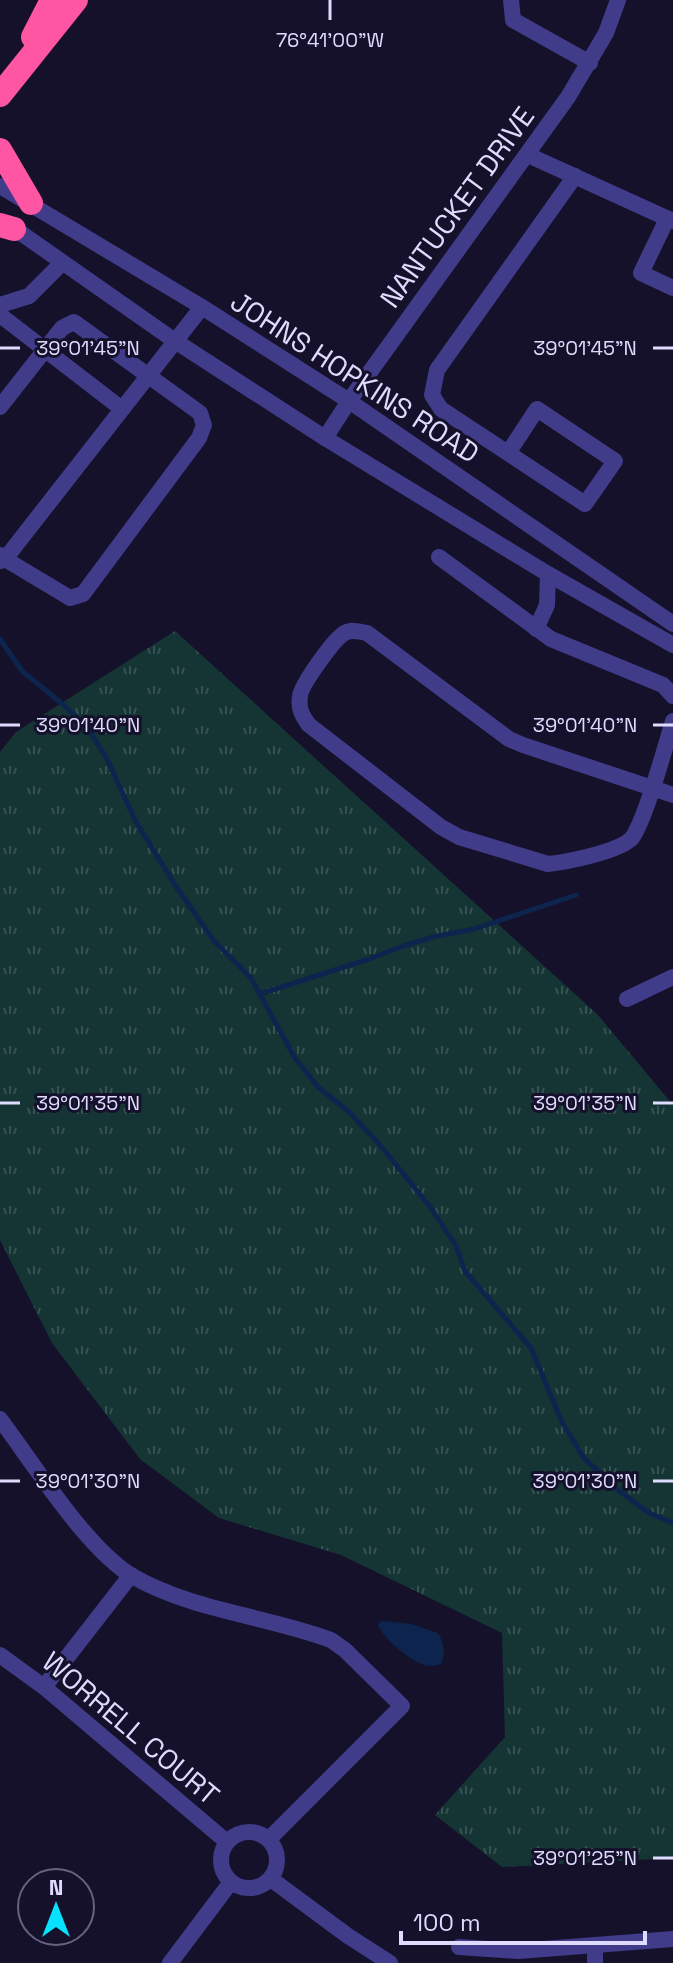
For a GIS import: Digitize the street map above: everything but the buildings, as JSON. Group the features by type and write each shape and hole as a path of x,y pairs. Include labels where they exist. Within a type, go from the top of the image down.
{"highway":[{"path":"2,96 52,0"},
{"path":"2,96 76,0"},
{"path":"0,150 31,203"}],"street":[{"path":"511,0 513,20 590,63"},
{"name":"NANTUCKET DRIVE","path":"325,438 528,155 590,63 606,33 618,0"},
{"path":"528,155 670,220 641,273 673,288"},
{"path":"508,453 537,409 615,461 585,504 441,409 432,395 437,370 575,176"},
{"name":"JOHNS HOPKINS ROAD","path":"0,186 202,307 349,401 673,624"},
{"path":"5,224 175,341 325,438 548,574 673,645"},
{"path":"0,305 29,296 62,263"},
{"path":"0,407 62,328 74,322 147,376 200,413 204,425 199,438 83,594 70,598 61,595 2,558 122,409 147,376 202,307"},
{"path":"0,315 122,409"},
{"path":"439,557 536,629 567,647 663,685 673,696"},
{"path":"536,629 547,605 548,574"},
{"path":"673,721 651,788 638,827 630,839 618,846 561,863 537,862 459,837 441,827 309,725 302,715 300,693 306,680 343,634 358,630 367,633 509,739 651,788 673,795"},
{"path":"627,999 673,977"},
{"path":"0,1419 80,1527 110,1559 131,1575 185,1599 331,1640 402,1706 269,1839"},
{"path":"44,1687 131,1575"},
{"name":"WORRELL COURT","path":"0,1655 44,1687 227,1842"},
{"path":"248,1832 269,1839 278,1858 271,1879 253,1889 240,1888 231,1882 223,1873 221,1864 227,1842 238,1834 248,1832"},
{"path":"271,1879 390,1963"},
{"path":"170,1963 231,1882"},
{"path":"459,1947 595,1955 673,1939"}],"green space":[{"path":"175,631 597,1014 673,1105 673,1858 502,1867 435,1815 505,1737 502,1633 341,1555 219,1518 140,1459 52,1343 0,1240 0,752 16,732"}],"water":[{"path":"383,1621 411,1624 438,1633 444,1648 441,1664 424,1665 403,1652 380,1629 378,1624"}],"waterway":[{"path":"0,639 22,671 89,730 107,759 135,820 175,885 214,941 251,978 295,1058 318,1087 349,1112 380,1145 431,1208 456,1246 465,1271 531,1348 562,1422 583,1457 618,1490 649,1513 673,1523"},
{"path":"260,994 403,946 474,929 576,895"}]}
